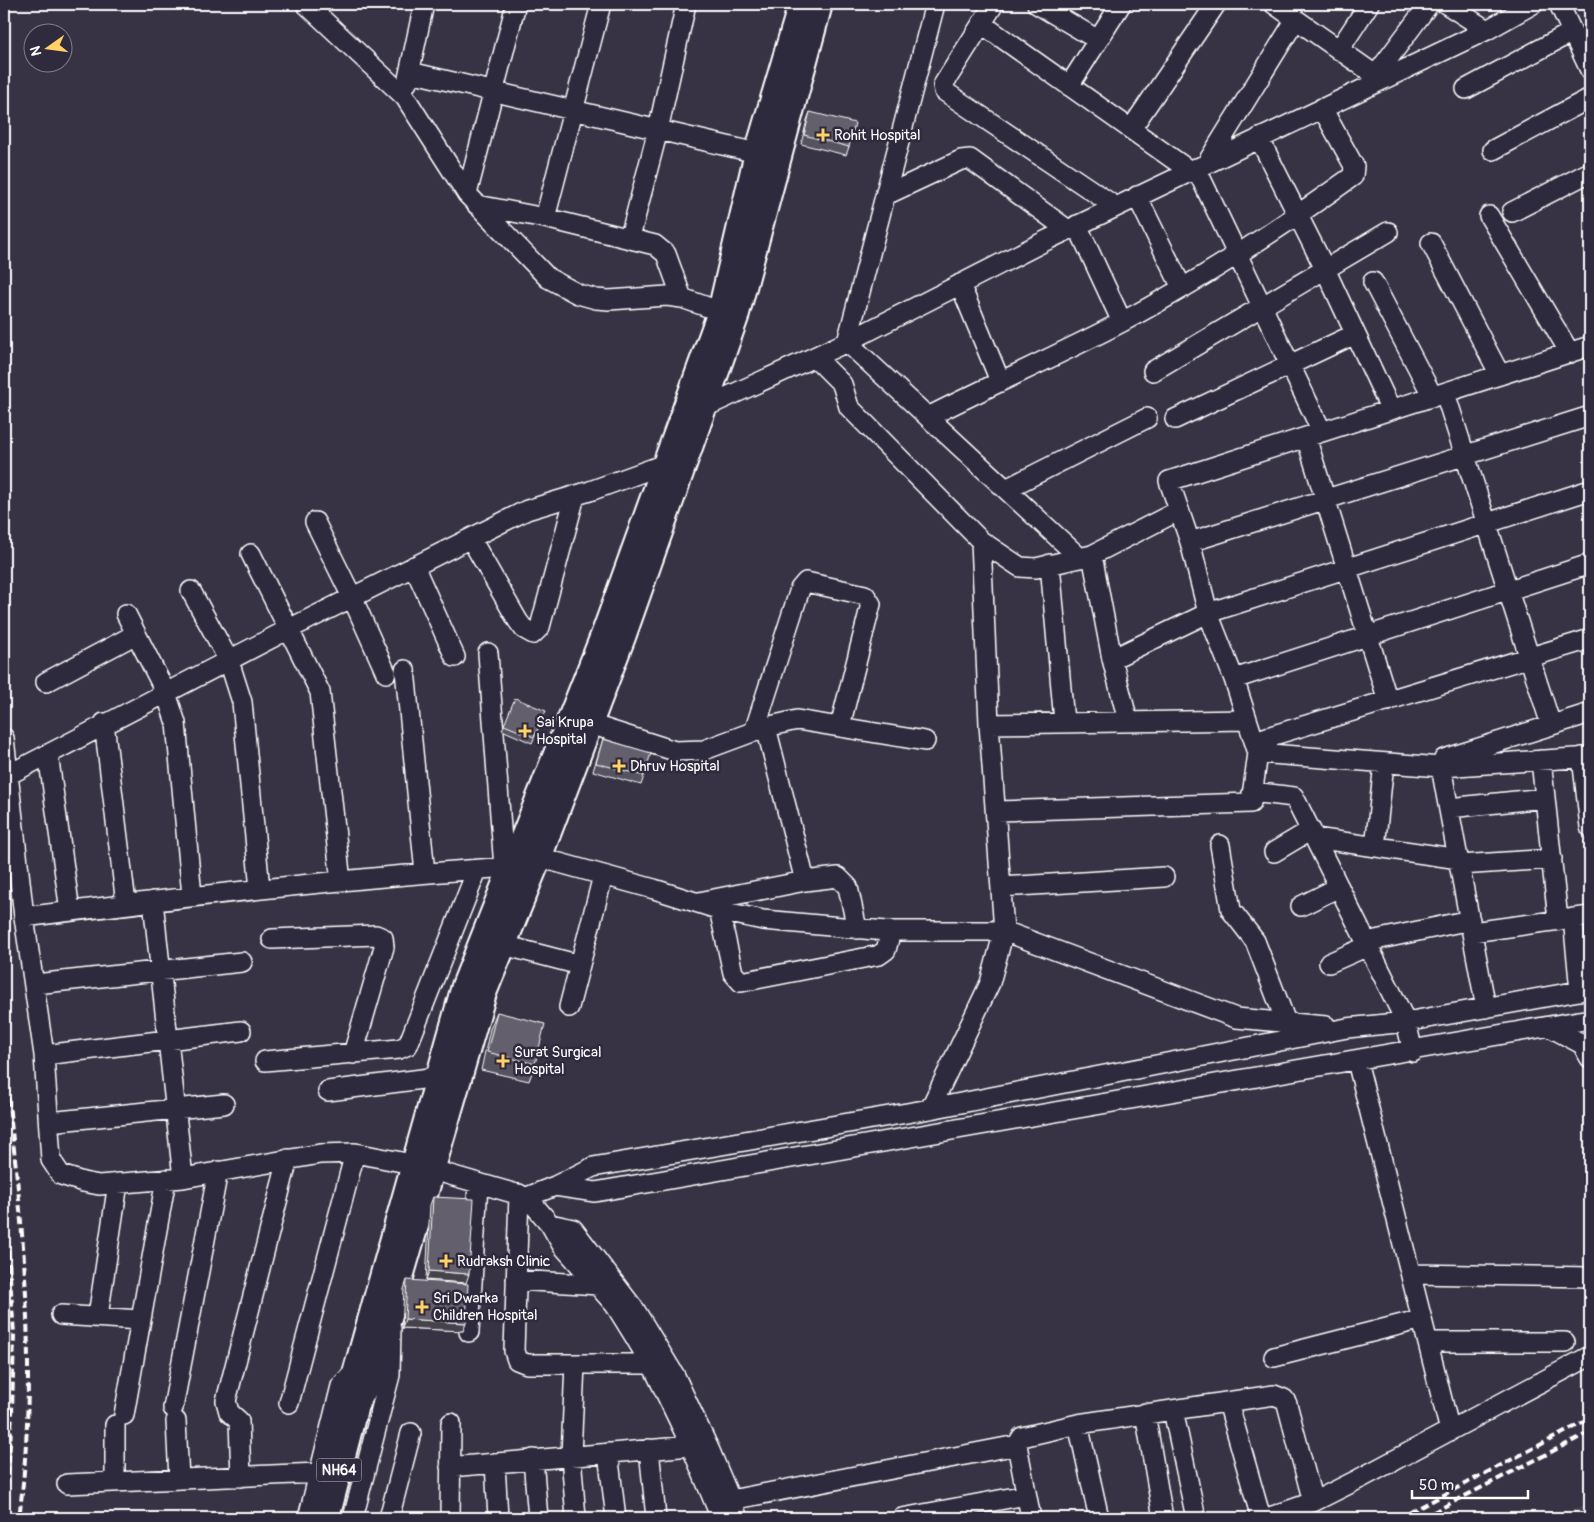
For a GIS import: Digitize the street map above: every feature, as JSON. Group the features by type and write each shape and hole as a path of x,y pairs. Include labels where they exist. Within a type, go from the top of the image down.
{"main road":[{"name":"NH64","path":"327,1518 354,1413 372,1376 391,1307 423,1167 438,1077 464,986 510,862 604,633 664,464 728,314 757,154 801,4"},
{"name":"NH64","path":"354,1413 356,1370 423,1167 484,993 539,858 590,724 705,407 728,314 820,4"}],"street":[{"path":"306,4 405,97 472,200 548,278 578,294 609,300 666,296 682,298 728,314"},
{"path":"405,97 422,4"},
{"path":"472,200 493,92 516,4"},
{"path":"545,218 601,4"},
{"path":"630,237 658,130 686,4"},
{"path":"847,342 935,4"},
{"path":"994,4 943,85 944,91 1116,207"},
{"path":"1036,4 1098,40"},
{"path":"1069,86 1121,4"},
{"path":"1131,129 1216,4"},
{"path":"1339,50 1370,4"},
{"path":"1379,77 1429,4"},
{"path":"1446,4 1487,30"},
{"path":"705,407 847,342 1073,227 1322,108 1379,77 1487,30 1533,4"},
{"path":"1559,4 1580,38 1590,70"},
{"path":"1197,168 1284,9 1379,77"},
{"path":"982,24 1131,129 1197,168 1290,365 1314,435 1326,499 1388,700"},
{"path":"1466,89 1580,38"},
{"path":"410,72 757,154"},
{"path":"1493,150 1590,98"},
{"path":"928,417 1122,322 1182,288 1238,255 1353,176 1354,172 1350,157 1322,108"},
{"path":"1259,138 1325,270 1391,410"},
{"path":"886,195 961,160 970,159 1073,227 1122,322"},
{"path":"1512,212 1590,172"},
{"path":"1137,196 1182,288"},
{"path":"472,200 630,237 662,248 682,298"},
{"path":"1489,216 1570,353"},
{"path":"1153,371 1388,232"},
{"path":"1431,243 1500,375"},
{"path":"1373,282 1439,395 1464,456 1551,725"},
{"path":"960,284 1000,381"},
{"path":"1175,419 1355,334"},
{"path":"847,342 1006,489 1086,556 1128,721"},
{"path":"997,811 1251,803 1256,747 1234,679 1208,613 1190,542 1169,481 1590,346"},
{"path":"815,357 842,384 849,407 981,541 1020,567 1036,568 1086,556 1178,511"},
{"path":"1190,542 1590,416"},
{"path":"1006,489 1147,418"},
{"path":"8,775 289,629 527,510 574,496 664,464"},
{"path":"1112,659 1208,613 1590,490"},
{"path":"471,539 518,620 524,629 533,634 540,628 574,496"},
{"path":"315,522 352,597 386,673"},
{"path":"930,1108 990,983 1004,931 997,811 989,724 981,541"},
{"path":"251,554 320,692 341,882"},
{"path":"1050,564 1064,722"},
{"path":"1234,679 1590,564"},
{"path":"414,566 455,657"},
{"path":"805,881 760,730 800,589 806,582 866,595 871,604 840,726"},
{"path":"191,591 229,661 242,702 246,721 260,888"},
{"path":"126,614 166,693 178,732 192,896"},
{"path":"46,682 136,634"},
{"path":"1256,747 1388,700 1590,640"},
{"path":"488,653 510,862"},
{"path":"405,670 425,873"},
{"path":"1433,766 1590,713"},
{"path":"590,724 675,751 704,750 760,730 797,720 925,742"},
{"path":"989,724 1247,720"},
{"path":"104,724 126,904"},
{"path":"4,738 24,917 44,1055 52,1160 61,1175 91,1184 118,1183 218,1172 320,1154 355,1153 423,1167 478,1184 523,1195 555,1186 593,1167 930,1108 1347,1028 1406,1022 1585,990 1574,918 1552,859 1541,760"},
{"path":"1256,747 1433,766 1586,757 1590,827"},
{"path":"48,754 70,911"},
{"path":"1375,847 1384,762"},
{"path":"1433,766 1449,808 1486,1008"},
{"path":"1252,792 1294,797 1406,1022 1413,1052"},
{"path":"1449,808 1545,798"},
{"path":"1274,852 1313,834 1460,862 1552,859"},
{"path":"1220,845 1231,910 1255,940 1286,1022"},
{"path":"24,917 260,888 477,870 510,862 539,858 764,920 891,931 1004,931 1236,1018 1347,1028"},
{"path":"265,1061 399,1049 408,1045 477,870"},
{"path":"569,1007 603,876"},
{"path":"697,902 831,877 842,880 850,892 857,929"},
{"path":"1001,887 1164,877"},
{"path":"1301,906 1339,887"},
{"path":"115,1482 120,1420 140,1320 175,1178 175,1109 153,901"},
{"path":"719,909 733,974 741,982 879,955 886,950 891,931"},
{"path":"1329,963 1367,944 1471,926 1574,918"},
{"path":"272,939 376,935 383,938 384,947 354,1054"},
{"path":"503,945 580,965"},
{"path":"35,984 242,962"},
{"path":"555,1186 595,1192 1413,1052 1590,1019"},
{"path":"1550,1027 1582,1044 1590,1058"},
{"path":"44,1055 241,1031"},
{"path":"1357,1061 1450,1431"},
{"path":"328,1091 438,1077"},
{"path":"49,1122 224,1104"},
{"path":"289,1403 355,1153"},
{"path":"241,1477 238,1421 227,1407 226,1401 288,1159"},
{"path":"179,1479 175,1415 218,1172"},
{"path":"98,1316 118,1183"},
{"path":"470,1332 478,1184"},
{"path":"523,1195 550,1224 562,1244 615,1305 650,1364 691,1446 721,1518"},
{"path":"523,1195 516,1280 515,1357 521,1363 527,1364 650,1364"},
{"path":"550,1224 573,1229 635,1310 674,1376 738,1518"},
{"path":"1411,1274 1590,1276"},
{"path":"516,1280 599,1285"},
{"path":"353,1518 390,1375 391,1307"},
{"path":"61,1315 140,1320"},
{"path":"1274,1357 1422,1319"},
{"path":"1428,1342 1565,1342"},
{"path":"1267,1518 1313,1502 1590,1356"},
{"path":"575,1364 571,1456 576,1518"},
{"path":"308,1518 342,1386 345,1379 356,1370"},
{"path":"1031,1518 1018,1445 1020,1439 1026,1435 1145,1413 1274,1395 1284,1399 1313,1502"},
{"path":"1228,1402 1261,1518"},
{"path":"1173,1410 1196,1518"},
{"path":"1145,1413 1163,1518"},
{"path":"450,1518 451,1423"},
{"path":"1078,1424 1099,1518"},
{"path":"389,1518 411,1433"},
{"path":"731,1500 1018,1445"},
{"path":"450,1467 691,1446"},
{"path":"649,1449 656,1518"},
{"path":"608,1452 616,1518"},
{"path":"533,1459 538,1518"},
{"path":"495,1463 498,1518"},
{"path":"67,1484 319,1473"},
{"path":"902,1518 1026,1495"}],"shaded area":[{"path":"1590,1502 1590,1518 1559,1518"}],"building":[{"path":"810,112 855,123 849,147 804,135"},
{"path":"515,698 546,711 534,737 504,725"},
{"path":"603,739 651,753 644,776 596,763"},
{"path":"497,1012 545,1024 535,1064 487,1052"},
{"path":"433,1197 474,1199 469,1274 429,1271"},
{"path":"407,1280 468,1284 466,1323 405,1319"}],"railway":[{"path":"4,1062 22,1233 28,1347 28,1404 19,1518"},
{"path":"4,1191 14,1334 12,1414 5,1518"},
{"path":"1399,1518 1590,1419"},
{"path":"1422,1518 1590,1432"}],"place":[{"name":"Rohit Hospital","path":"823,135"},
{"name":"Sai Krupa Hospital","path":"525,731"},
{"name":"Dhruv Hospital","path":"619,766"},
{"name":"Surat Surgical Hospital","path":"503,1061"},
{"name":"Rudraksh Clinic","path":"446,1261"},
{"name":"Sri Dwarka Children Hospital","path":"422,1307"}]}
